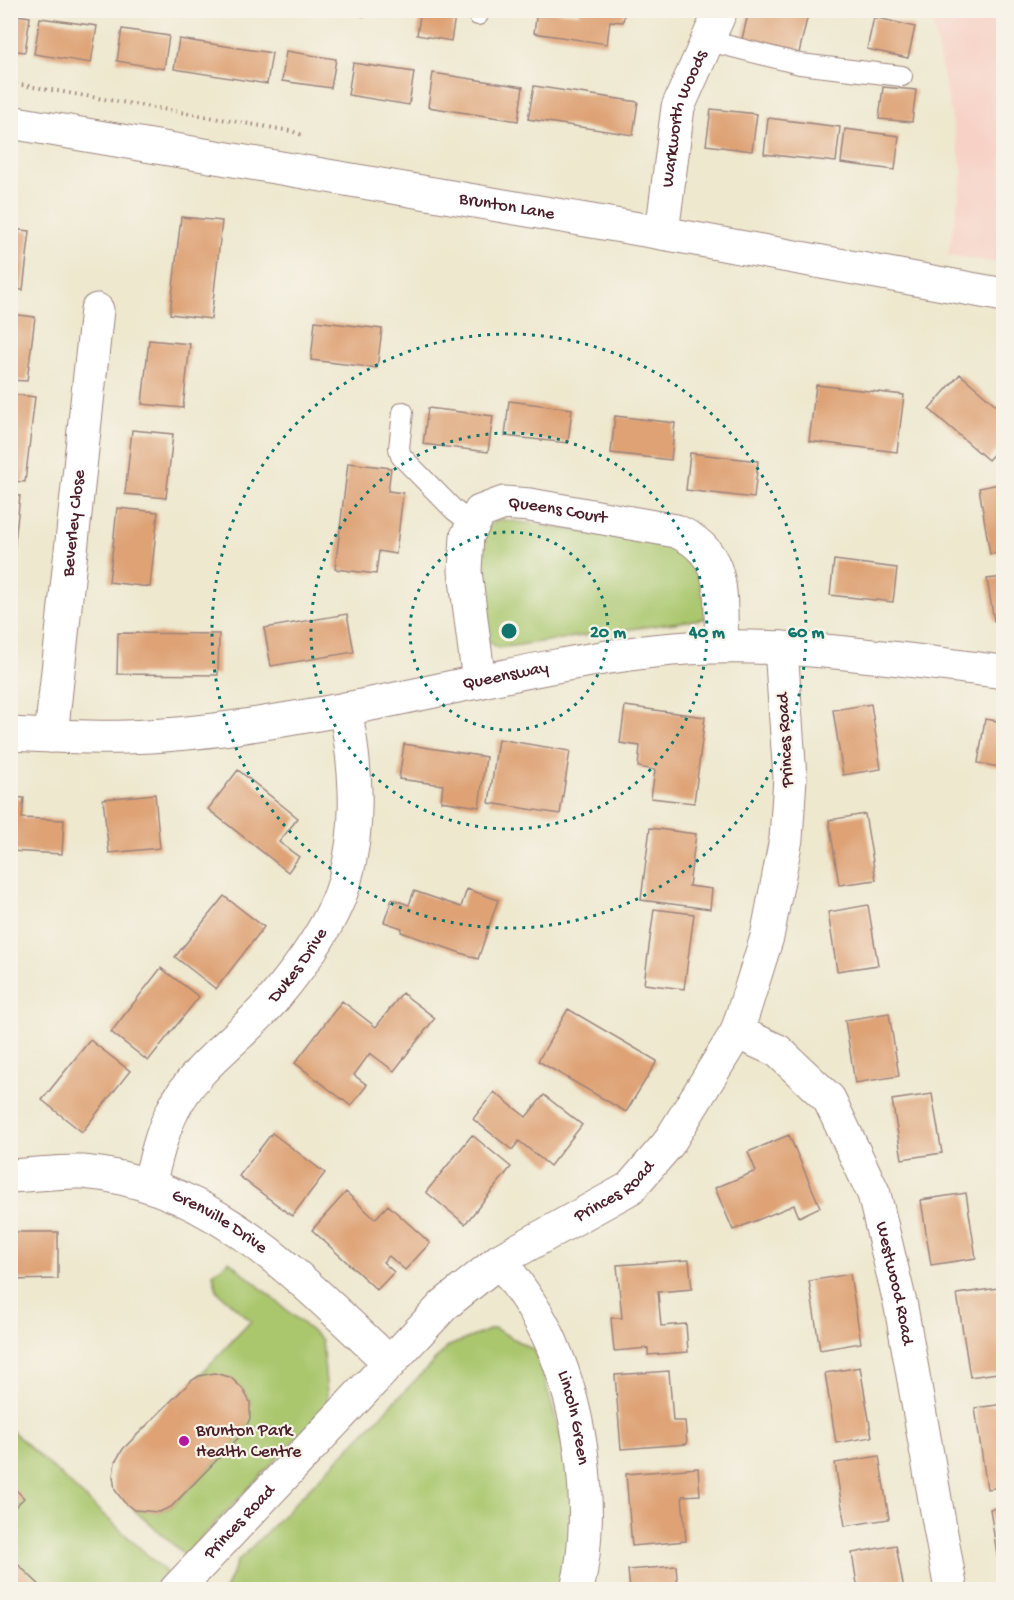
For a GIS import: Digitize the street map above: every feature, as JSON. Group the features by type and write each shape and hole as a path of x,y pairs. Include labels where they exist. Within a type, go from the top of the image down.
{"street":[{"name":"Warkworth Woods","path":"662,232 678,107 721,10"},
{"name":"Brunton Lane","path":"10,122 662,232 1004,295"},
{"name":"Beverley Close","path":"51,736 97,310"},
{"name":"Queens Court","path":"473,525 480,512 504,503 530,505 676,531 691,538 708,551 717,571 722,645"},
{"path":"473,525 467,536 465,571 479,682"},
{"name":"Queensway","path":"10,734 128,737 229,727 345,709 580,662 652,651 722,645 781,648 1004,672"},
{"name":"Princes Road","path":"180,1588 444,1305 500,1260 630,1188 669,1144 737,1032 767,937 786,839 790,778 781,648"},
{"name":"Dukes Drive","path":"149,1184 173,1109 195,1079 276,997 321,932 345,881 355,821 355,762 345,709"},
{"name":"Westwood Road","path":"737,1032 778,1051 829,1099 874,1194 901,1307 951,1590"},
{"name":"Grenville Drive","path":"10,1176 83,1172 149,1184 216,1214 292,1271 390,1363"},
{"name":"Lincoln Green","path":"500,1260 532,1306 552,1343 572,1407 583,1467 586,1524 584,1557 577,1590"}],"lane":[{"path":"709,41 800,64 902,76"},
{"path":"403,412 399,448 401,456 454,510 473,525"}],"shaded area":[{"path":"930,11 1003,11 1003,264 948,255 963,173"}],"green space":[{"path":"499,519 679,546 703,557 708,618 498,648 487,640 474,537"},
{"path":"229,1261 322,1340 328,1405 185,1555 134,1510 159,1512 171,1507 244,1432 250,1402 242,1388 230,1378 199,1376 251,1321 217,1291 213,1274"},
{"path":"494,1328 537,1352 574,1484 568,1562 559,1589 225,1590 237,1562 449,1346"},
{"path":"10,1429 166,1572 150,1589 11,1589"}],"building":[{"path":"334,10 365,10 364,16"},
{"path":"421,10 456,10 451,41 417,35"},
{"path":"537,10 579,14 580,10 625,10 623,22 610,21 607,44 534,33"},
{"path":"749,10 809,10 799,53 742,39"},
{"path":"10,14 30,17 25,52 10,50"},
{"path":"874,17 915,27 908,58 867,49"},
{"path":"40,18 97,26 91,63 34,54"},
{"path":"122,29 169,36 164,69 117,61"},
{"path":"179,39 272,53 267,84 174,69"},
{"path":"286,51 336,59 331,88 282,81"},
{"path":"353,63 414,72 409,105 348,95"},
{"path":"433,73 523,87 518,121 428,107"},
{"path":"534,86 638,102 633,135 528,119"},
{"path":"883,87 916,90 912,122 879,119"},
{"path":"711,109 757,114 752,151 706,145"},
{"path":"768,118 840,127 836,162 764,154"},
{"path":"845,129 899,136 895,170 841,163"},
{"path":"181,217 222,221 211,319 170,314"},
{"path":"10,229 30,231 23,290 10,289"},
{"path":"10,314 35,317 27,381 10,380"},
{"path":"315,321 382,329 377,368 311,360"},
{"path":"149,340 190,344 183,408 142,404"},
{"path":"960,374 1004,412 1004,443 988,460 929,409"},
{"path":"816,385 904,395 897,452 809,441"},
{"path":"10,394 35,397 25,482 10,481"},
{"path":"509,401 572,409 568,443 505,436"},
{"path":"428,408 493,416 488,452 423,444"},
{"path":"615,416 675,423 671,460 611,453"},
{"path":"132,430 173,434 166,498 125,494"},
{"path":"690,453 758,461 754,498 686,490"},
{"path":"348,463 391,468 388,491 403,493 396,554 379,551 376,574 335,569"},
{"path":"1004,483 1004,552 990,554 979,488"},
{"path":"10,495 20,496 13,560 10,560"},
{"path":"117,508 158,512 150,587 109,582"},
{"path":"834,560 897,568 893,602 830,595"},
{"path":"1004,577 1004,619 994,621 987,579"},
{"path":"347,614 354,652 271,666 264,628"},
{"path":"118,633 219,634 218,675 117,674"},
{"path":"871,704 881,769 843,775 833,710"},
{"path":"625,706 705,717 694,803 651,798 655,770 638,767 640,746 620,743"},
{"path":"985,719 1004,722 1004,768 978,763"},
{"path":"498,739 570,751 560,814 489,803"},
{"path":"404,744 486,757 479,807 441,801 443,785 399,779"},
{"path":"238,770 298,818 279,842 299,857 288,872 208,809"},
{"path":"155,794 160,848 109,853 103,799"},
{"path":"10,797 24,798 22,818 64,820 62,854 10,851"},
{"path":"865,814 876,880 839,885 829,820"},
{"path":"650,828 696,834 689,886 712,889 710,909 641,900"},
{"path":"467,889 498,900 478,959 401,932 402,928 384,922 392,899 409,905 414,891 461,907"},
{"path":"224,896 264,927 216,989 175,957"},
{"path":"868,905 878,965 837,971 828,912"},
{"path":"654,909 694,914 684,989 644,984"},
{"path":"161,968 199,997 148,1061 111,1032"},
{"path":"402,993 435,1018 394,1071 370,1053 354,1075 367,1085 351,1106 295,1063 342,1001 376,1027"},
{"path":"568,1009 657,1061 626,1112 538,1061"},
{"path":"889,1013 899,1076 855,1083 845,1020"},
{"path":"90,1040 130,1071 82,1132 42,1100"},
{"path":"494,1092 526,1117 544,1095 582,1125 550,1166 519,1141 512,1150 473,1119"},
{"path":"932,1094 942,1153 902,1159 892,1100"},
{"path":"272,1133 325,1173 292,1216 239,1176"},
{"path":"472,1135 511,1167 465,1224 426,1192"},
{"path":"789,1135 820,1207 799,1217 794,1205 733,1230 715,1188 756,1171 748,1152"},
{"path":"346,1192 375,1219 388,1205 430,1243 405,1270 389,1256 383,1262 394,1272 377,1290 312,1230"},
{"path":"966,1193 976,1258 931,1265 921,1200"},
{"path":"10,1232 58,1232 58,1279 10,1280"},
{"path":"689,1260 692,1289 658,1292 661,1326 686,1324 688,1352 648,1355 648,1348 614,1351 611,1318 622,1318 617,1265"},
{"path":"850,1274 861,1343 820,1350 809,1281"},
{"path":"998,1288 1004,1326 1004,1372 970,1377 957,1294"},
{"path":"860,1367 872,1437 836,1443 825,1373"},
{"path":"669,1371 673,1421 685,1421 687,1444 621,1449 615,1375"},
{"name":"Brunton Park Health Centre","path":"214,1373 230,1377 242,1388 250,1402 250,1418 244,1432 171,1507 159,1512 134,1510 115,1490 113,1476 115,1462 123,1449 191,1381 199,1376"},
{"path":"1004,1404 1004,1487 987,1489 975,1408"},
{"path":"879,1456 889,1519 845,1526 835,1463"},
{"path":"698,1468 700,1495 682,1496 686,1541 632,1546 626,1474"},
{"path":"10,1484 24,1498 10,1512"},
{"path":"1004,1507 1004,1573 1000,1574 990,1509"},
{"path":"896,1545 904,1590 858,1590 852,1553"},
{"path":"10,1557 45,1590 10,1590"},
{"path":"676,1566 678,1590 630,1590 628,1570"}],"place":[{"name":"Brunton Park Health Centre","path":"184,1441"}]}
